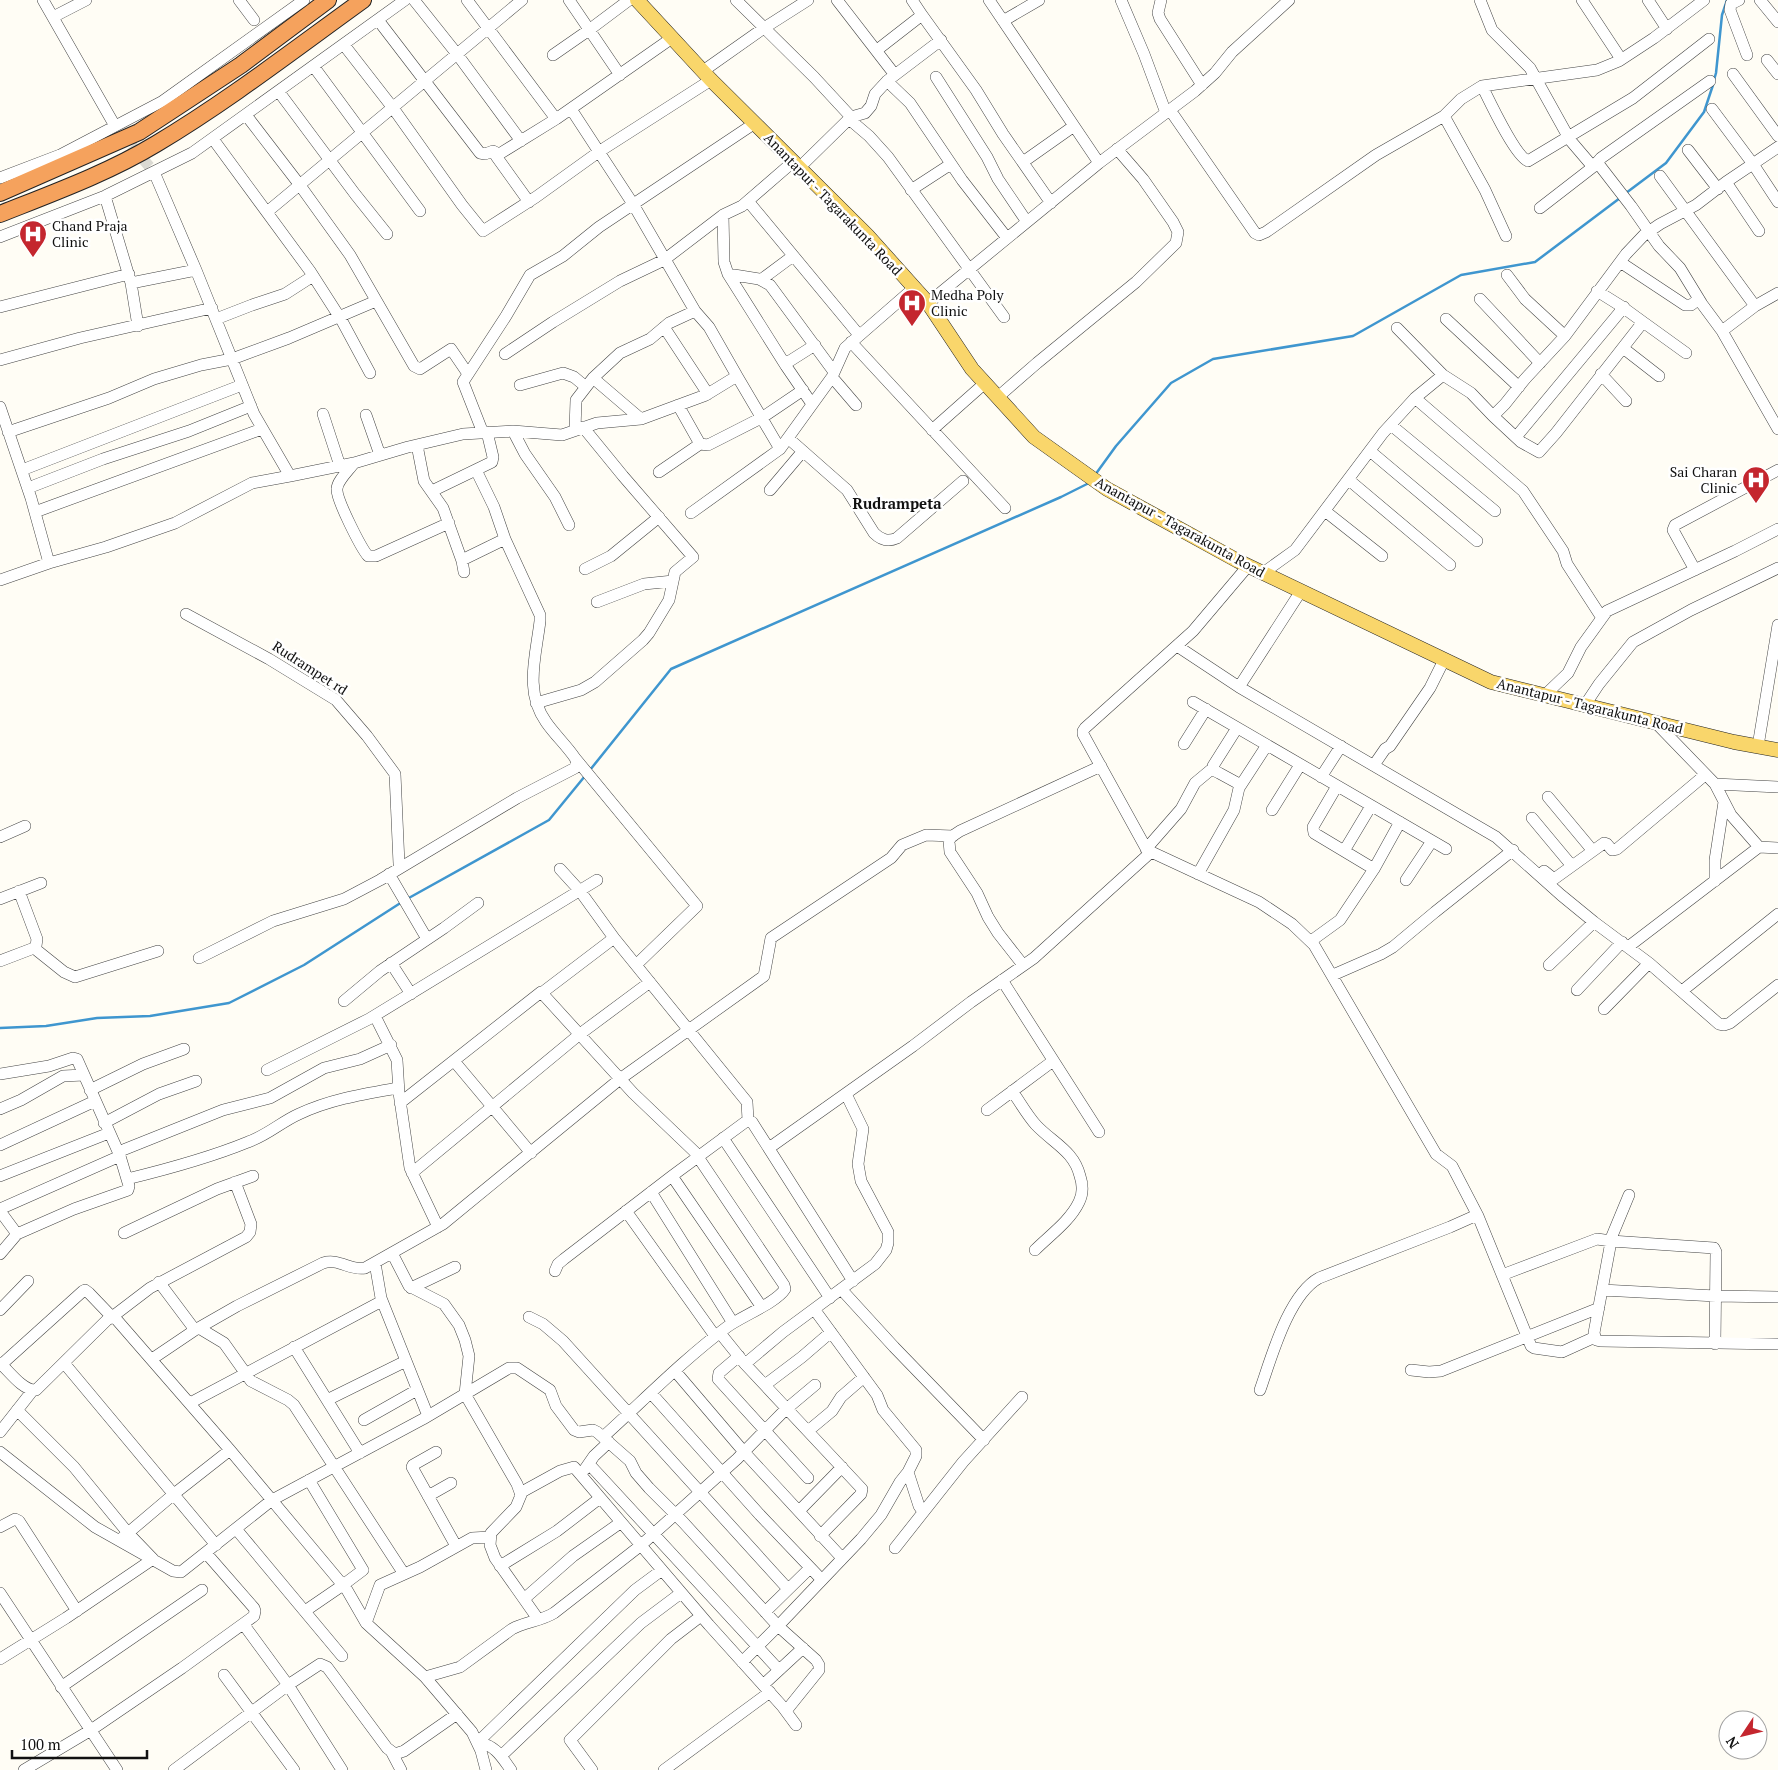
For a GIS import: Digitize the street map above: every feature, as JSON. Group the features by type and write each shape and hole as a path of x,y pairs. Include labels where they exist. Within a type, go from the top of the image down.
{"highway":[{"path":"0,193 139,132 241,66 328,0"},
{"path":"0,214 74,185 155,145 229,97 363,0"}],"main road":[{"name":"Anantapur - Tagarakunta Road","path":"637,0 707,76 867,235 928,303 972,369 1034,437 1107,489 1248,566 1491,682 1656,723 1778,750"}],"street":[{"path":"43,0 115,126"},
{"path":"53,17 86,0"},
{"path":"239,0 254,20"},
{"path":"0,178 60,155 163,101 304,0"},
{"path":"0,237 105,196 192,154 405,0"},
{"path":"414,0 457,54 521,141"},
{"path":"467,0 556,119"},
{"path":"268,212 299,184 425,82 522,0"},
{"path":"569,0 620,75"},
{"path":"553,55 629,0"},
{"path":"736,0 814,77 850,118 873,139 1004,317"},
{"path":"344,45 393,108 462,205 483,231 529,202 707,76 764,28 808,0"},
{"path":"837,0 877,50 891,78 965,184 1007,238"},
{"path":"912,0 1051,202"},
{"path":"989,0 1099,163"},
{"path":"1003,21 1039,0"},
{"path":"1121,0 1168,111 1259,235 1376,155 1444,116 1461,99 1482,86 1597,70 1621,59 1666,29 1704,0"},
{"path":"1161,0 1158,13 1160,19 1202,85"},
{"path":"928,303 1099,163 1202,85 1215,73 1232,52 1289,0"},
{"path":"1480,0 1492,30 1524,61 1536,78 1568,136 1618,189 1659,246 1680,268 1699,300 1722,331 1778,429"},
{"path":"1582,0 1621,59"},
{"path":"1648,0 1666,29"},
{"path":"1739,0 1732,4 1730,10 1747,56"},
{"path":"1760,0 1778,22"},
{"path":"877,50 922,15"},
{"path":"378,20 481,153 485,154 492,151 499,154"},
{"path":"529,202 496,156 571,109 672,38"},
{"path":"1482,86 1510,139 1525,161 1531,161 1568,136 1633,98 1709,39"},
{"path":"505,354 620,281 665,259 723,216 742,206 797,164 850,118 865,113 871,106 875,94 891,78 941,40"},
{"path":"1768,60 1778,74"},
{"path":"314,67 420,211"},
{"path":"1733,74 1778,136"},
{"path":"936,77 988,157 998,179 1028,222"},
{"path":"1540,208 1595,165 1710,81"},
{"path":"280,92 329,160 387,234"},
{"path":"571,109 633,204 696,311 709,327 780,449"},
{"path":"1712,109 1753,164 1778,202"},
{"path":"246,115 350,255 415,368 420,369 451,349 468,374"},
{"path":"1444,116 1485,190 1506,236"},
{"path":"432,491 490,463 492,460 485,433 463,382 506,316 530,274 563,256 599,227 755,123"},
{"path":"1023,162 1074,126"},
{"path":"213,138 313,276 340,317 370,372"},
{"path":"1492,416 1580,317 1597,291 1626,254 1649,232 1696,205 1778,147"},
{"path":"998,397 1037,362 1136,282 1176,243 1178,232 1173,222 1143,179 1117,149"},
{"path":"1688,150 1722,185 1759,231"},
{"path":"911,190 952,164"},
{"path":"154,172 251,406 262,429 290,476"},
{"path":"1660,176 1755,306"},
{"path":"105,196 130,279 138,326"},
{"path":"748,201 793,256 855,339 932,430 1005,508"},
{"path":"723,216 724,262 728,274 812,404"},
{"path":"762,280 793,256"},
{"path":"1620,262 1685,305 1691,305 1699,300"},
{"path":"0,307 130,279 196,270"},
{"path":"728,274 762,280 773,288 856,405"},
{"path":"1506,275 1525,299 1564,336"},
{"path":"0,360 80,338 138,326 214,314 252,305 285,294 313,276"},
{"path":"691,513 780,449 833,375 843,351 914,288"},
{"path":"1597,291 1624,307 1686,353"},
{"path":"1722,331 1755,306 1778,293"},
{"path":"1480,299 1540,363"},
{"path":"8,432 110,398 154,379 200,365 232,359 376,301"},
{"path":"1516,437 1624,307"},
{"path":"536,703 587,687 643,640 668,602 676,571 693,556 579,429 576,400 589,383 620,352 650,339 664,327 696,311"},
{"path":"1446,319 1519,387"},
{"path":"1397,328 1444,375 1471,393 1492,416 1516,437 1539,452 1643,322"},
{"path":"664,327 708,394"},
{"path":"785,364 815,345"},
{"path":"1623,348 1659,376"},
{"path":"520,385 563,374 574,377 589,383 641,419"},
{"path":"1601,374 1626,401"},
{"path":"1263,573 1295,550 1383,432 1415,398 1444,375"},
{"path":"0,580 49,562 106,547 175,523 252,483 354,463 463,434 513,431 562,435 596,423 641,419 708,394 737,376"},
{"path":"932,430 985,383"},
{"path":"22,470 242,385"},
{"path":"659,472 700,444 708,445 761,418 803,390"},
{"path":"1415,398 1523,491 1563,551 1567,564 1602,618"},
{"path":"678,405 700,444"},
{"path":"28,488 103,459 190,431 251,406"},
{"path":"0,407 28,488 49,562"},
{"path":"323,414 340,466"},
{"path":"366,415 380,455"},
{"path":"1391,425 1495,511"},
{"path":"35,512 262,429"},
{"path":"513,431 555,497 569,525"},
{"path":"788,438 847,490 874,533 887,540 897,538 963,481"},
{"path":"417,445 424,480 443,508 462,560 464,572"},
{"path":"770,490 803,451"},
{"path":"1370,451 1477,541"},
{"path":"354,463 339,483 337,491 346,514 368,556 376,556 449,523"},
{"path":"476,470 494,507 505,539 540,615 532,682 536,703 547,724 698,906 636,965"},
{"path":"1695,570 1673,530 1674,526 1778,470"},
{"path":"1349,480 1450,565"},
{"path":"1325,511 1382,556"},
{"path":"585,569 611,556 659,517"},
{"path":"1545,695 1568,673 1581,647 1607,611 1778,529"},
{"path":"462,560 505,539"},
{"path":"1248,566 1194,631 1083,731 1148,851 1264,905 1292,924 1311,942 1333,975 1436,1154 1452,1166 1477,1215 1526,1337 1534,1348 1562,1352 1595,1337"},
{"path":"1585,705 1599,684 1635,641 1691,610 1778,568"},
{"path":"597,602 644,584 673,581"},
{"path":"1238,687 1301,591"},
{"name":"Rudrampet rd","path":"186,614 269,659 336,700 361,728 395,774 399,864"},
{"path":"1758,746 1778,625"},
{"path":"1177,646 1238,687 1512,845 1552,878 1555,878 1604,843 1612,850 1617,849 1705,775"},
{"path":"1374,765 1385,749 1391,745 1430,688 1444,660"},
{"path":"1193,702 1446,849"},
{"path":"1184,744 1206,709"},
{"path":"1656,723 1715,784 1732,817 1759,847"},
{"path":"769,1148 1044,950 1148,851 1183,807 1195,783 1214,768 1214,764 1236,728"},
{"path":"1198,874 1234,810 1241,785 1267,745"},
{"path":"1321,777 1341,746"},
{"path":"199,958 273,921 344,899 517,798 570,772 577,766 575,758"},
{"path":"1272,810 1300,765"},
{"path":"1023,965 988,917 977,893 954,859 949,841 960,831 1101,766"},
{"path":"1214,768 1219,773 1241,785"},
{"path":"1715,784 1778,787"},
{"path":"1336,786 1313,827 1313,831 1374,869"},
{"path":"1548,797 1593,851"},
{"path":"1715,881 1715,860 1724,802"},
{"path":"1344,852 1371,806"},
{"path":"1532,818 1572,866"},
{"path":"1311,942 1337,924 1374,869 1400,822"},
{"path":"0,837 25,826"},
{"path":"152,1359 237,1306 323,1263 334,1261 357,1269 365,1268 438,1227 620,1079 764,976 772,938 891,858 904,844 928,835 953,836"},
{"path":"1406,880 1432,841"},
{"path":"1512,845 1561,895 1650,963 1719,1024 1730,1023 1778,985"},
{"path":"1333,975 1393,948 1512,845"},
{"path":"1577,990 1625,945 1759,847 1778,848"},
{"path":"560,868 580,891 614,938 748,1102 748,1120"},
{"path":"389,874 427,940"},
{"path":"267,1070 375,1016 597,880"},
{"path":"0,899 41,883"},
{"path":"0,961 36,946 37,939 18,892"},
{"path":"344,1001 391,963 427,940 478,903"},
{"path":"1682,992 1778,914"},
{"path":"1549,965 1594,922"},
{"path":"400,1103 538,992 542,992 614,938"},
{"path":"34,948 64,972 75,977 158,950"},
{"path":"391,963 411,994"},
{"path":"1604,1009 1650,963"},
{"path":"1002,980 1099,1132"},
{"path":"412,1173 580,1034 650,982"},
{"path":"542,992 620,1079 698,1156 785,1287 783,1292 717,1334 675,1371 628,1414 580,1474"},
{"path":"375,1016 398,1060 398,1088 408,1160 412,1173 438,1227"},
{"path":"17,1234 0,1210 119,1154 223,1110 270,1098 324,1068 360,1059 391,1045"},
{"path":"0,1145 92,1096 143,1064 184,1049"},
{"path":"0,1074 42,1067 73,1058 78,1060 92,1096 119,1154 129,1186 125,1192 74,1208 17,1234 0,1254"},
{"path":"454,1061 531,1153"},
{"path":"987,1110 1053,1061"},
{"path":"0,1109 21,1100 63,1076 84,1075"},
{"path":"0,1176 107,1128 159,1094 196,1081"},
{"path":"127,1178 185,1164 249,1142 273,1131 299,1114 332,1101 398,1088"},
{"path":"1012,1091 1036,1126 1068,1152 1076,1164 1082,1182 1082,1196 1072,1214 1035,1250"},
{"path":"808,1478 718,1378 719,1373 783,1332 875,1264 886,1250 888,1232 861,1181 858,1164 864,1129 846,1094"},
{"path":"555,1271 558,1264 564,1259 650,1192 748,1120"},
{"path":"748,1120 752,1122 769,1148 852,1281"},
{"path":"723,1138 830,1298"},
{"path":"124,1233 186,1202 253,1176"},
{"path":"672,1176 761,1306"},
{"path":"0,1432 33,1390 39,1388 112,1317 160,1282 248,1235 251,1224 235,1182"},
{"path":"650,1192 733,1323"},
{"path":"1595,1337 1611,1241 1629,1196"},
{"path":"626,1211 717,1334 861,1487 862,1493 820,1536"},
{"path":"1260,1390 1281,1331 1292,1310 1313,1282 1477,1215"},
{"path":"1502,1275 1597,1239 1714,1248 1716,1252 1715,1344"},
{"path":"392,1253 406,1283 411,1288 444,1304 459,1325 465,1340 469,1356 465,1394 517,1484 520,1493 519,1503 494,1529 490,1537 490,1545 500,1566 538,1619"},
{"path":"375,1262 382,1301 428,1416"},
{"path":"411,1288 455,1267"},
{"path":"0,1310 28,1281"},
{"path":"160,1282 197,1330 224,1344 251,1381 292,1403 404,1574"},
{"path":"841,1289 984,1440"},
{"path":"1602,1290 1778,1297"},
{"path":"33,1390 24,1386 1,1366 83,1291 89,1292 152,1359 272,1500 343,1585 366,1623 425,1677 457,1714 478,1742 486,1770"},
{"path":"190,1403 382,1301"},
{"path":"1411,1370 1441,1371 1599,1308"},
{"path":"742,1662 822,1580 881,1515 916,1456 917,1451 883,1410 877,1395 814,1309"},
{"path":"529,1317 543,1324 563,1341 788,1590"},
{"path":"765,1385 831,1332"},
{"path":"1595,1337 1600,1341 1778,1344"},
{"path":"294,1347 360,1453"},
{"path":"327,1400 406,1360"},
{"path":"64,1363 216,1545"},
{"path":"0,1452 95,1527 173,1570 181,1572 272,1500 428,1416 509,1368 514,1367 551,1392 556,1406 574,1430 582,1432 595,1431 631,1463 639,1477 778,1626 816,1660 819,1668 786,1711"},
{"path":"675,1371 744,1452 842,1558"},
{"path":"808,1431 832,1411 838,1399 864,1377"},
{"path":"425,1677 460,1667 512,1629 554,1613 640,1546 676,1515 787,1409 815,1385"},
{"path":"364,1420 417,1390"},
{"path":"652,1393 822,1580"},
{"path":"895,1548 963,1462 1022,1398"},
{"path":"17,1410 74,1468 128,1533 153,1559"},
{"path":"119,1540 230,1450"},
{"path":"436,1452 412,1466 456,1546"},
{"path":"589,1464 778,1670"},
{"path":"520,1493 574,1467 620,1523 786,1711 796,1725"},
{"path":"799,1511 842,1467"},
{"path":"908,1472 919,1506 923,1512"},
{"path":"305,1611 362,1571 363,1568 309,1480"},
{"path":"428,1496 451,1482"},
{"path":"500,1566 557,1531 600,1498"},
{"path":"0,1527 12,1519 20,1521 78,1610"},
{"path":"524,1599 572,1556 620,1523"},
{"path":"236,1529 342,1656"},
{"path":"366,1623 380,1585 420,1567 475,1537 490,1537"},
{"path":"24,1770 91,1730 244,1625 254,1616 255,1610 206,1553"},
{"path":"0,1659 78,1610 153,1559"},
{"path":"765,1612 810,1568"},
{"path":"478,1742 635,1590 662,1570"},
{"path":"61,1687 202,1590"},
{"path":"501,1756 641,1623 681,1593"},
{"path":"0,1594 117,1770"},
{"path":"592,1770 570,1740 671,1639 702,1616"},
{"path":"709,1626 728,1616"},
{"path":"244,1625 288,1684 342,1770"},
{"path":"668,1769 766,1689 778,1670 803,1648"},
{"path":"174,1770 288,1684 320,1664 325,1665 392,1753 400,1770"},
{"path":"224,1675 294,1770"},
{"path":"392,1753 398,1754 404,1751 457,1714"},
{"path":"478,1742 491,1746 511,1770"}],"waterway":[{"path":"1714,80 1722,15 1727,0"},
{"path":"1626,193 1666,163 1704,112 1713,85"},
{"path":"1095,475 1116,446 1171,383 1213,359 1353,336 1461,275 1535,262 1620,198"},
{"path":"590,770 671,669 1089,483"},
{"path":"407,899 549,820 585,776"},
{"path":"0,1028 46,1026 97,1018 150,1016 229,1003 304,965 402,902"}],"tunnel":[{"path":"121,133 154,172"}],"place":[{"name":"Chand Praja Clinic","path":"33,258"},
{"name":"Medha Poly Clinic","path":"912,327"},
{"name":"Sai Charan Clinic","path":"1756,504"}],"district":[{"name":"Rudrampeta","path":"897,504"}]}
